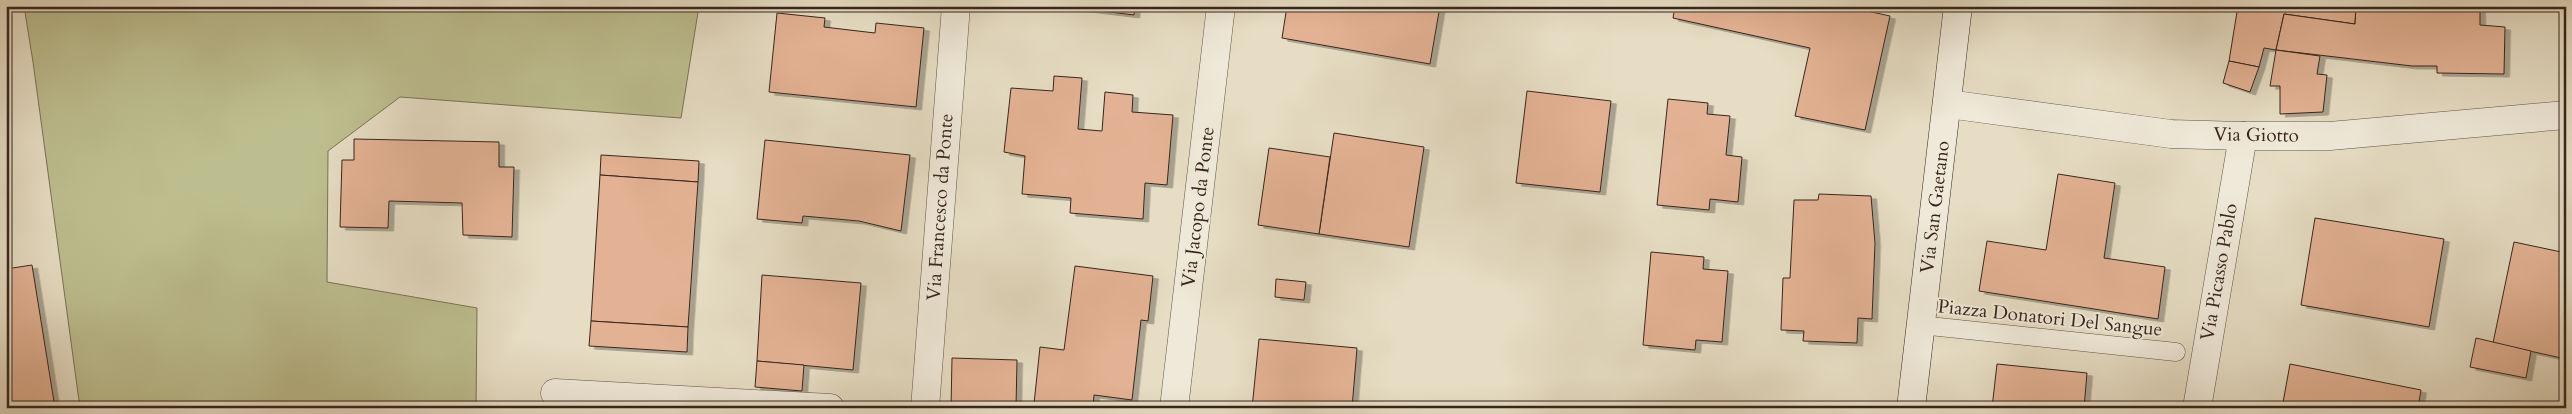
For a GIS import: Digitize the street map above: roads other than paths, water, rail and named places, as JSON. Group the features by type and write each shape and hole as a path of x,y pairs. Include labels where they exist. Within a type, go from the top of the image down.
{"street":[{"name":"Via Francesco da Ponte","path":"925,408 956,6"},
{"name":"Via Jacopo da Ponte","path":"1174,408 1221,6"},
{"name":"Via San Gaetano","path":"1911,408 1958,6"},
{"name":"Via Giotto","path":"1948,104 2172,134 2243,136 2330,136 2566,115"},
{"name":"Via Picasso Pablo","path":"2197,408 2243,136"},
{"path":"555,393 830,408"}],"lane":[{"name":"Piazza Donatori Del Sangue","path":"1920,325 2176,352"}]}
